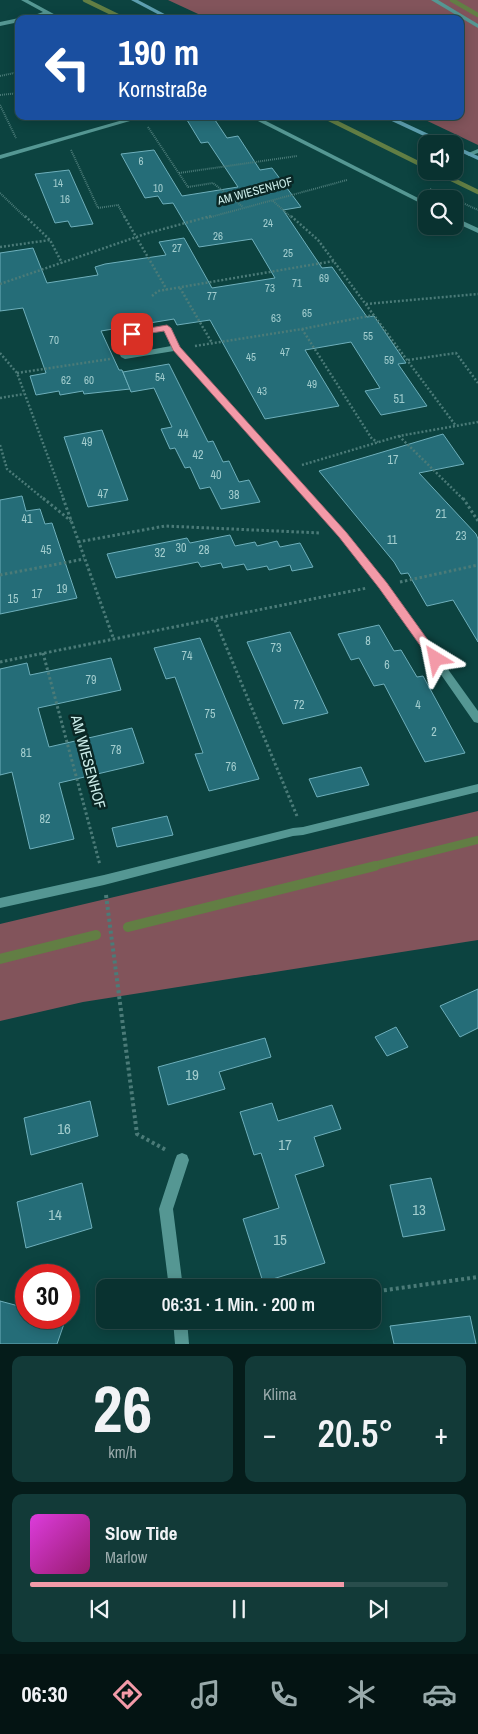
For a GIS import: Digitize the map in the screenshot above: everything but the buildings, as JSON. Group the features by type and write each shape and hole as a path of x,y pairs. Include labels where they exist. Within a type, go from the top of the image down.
{"main road":[{"path":"134,0 164,15"},
{"path":"393,120 426,135"},
{"path":"463,151 478,158"}],"street":[{"path":"24,0 54,15"},
{"path":"434,0 459,15"},
{"path":"38,15 48,12"},
{"path":"464,18 478,26"},
{"path":"0,24 15,21"},
{"path":"0,157 132,120"},
{"path":"259,120 418,200"},
{"path":"469,154 478,150"},
{"path":"463,223 478,231"},
{"path":"176,348 125,357 115,337 167,328 176,348 343,534 383,585 478,719"},
{"path":"0,903 104,880 478,788"},
{"path":"175,1279 166,1209 178,1157"},
{"path":"181,1329 182,1344"}],"path":[{"path":"0,76 15,73"},
{"path":"0,96 15,94"},
{"path":"0,105 21,151"},
{"path":"145,120 188,188 213,183 244,208"},
{"path":"65,139 98,208 118,205 167,290"},
{"path":"179,173 321,152"},
{"name":"AM WIESENHOF","path":"0,284 145,234 372,175"},
{"path":"0,193 50,240 62,263"},
{"path":"272,200 318,240 456,426"},
{"path":"463,203 478,210"},
{"path":"0,247 50,240"},
{"path":"152,296 158,291 334,262"},
{"path":"180,288 212,343"},
{"path":"366,304 478,294"},
{"path":"176,348 302,329 374,315"},
{"path":"302,329 372,439 379,442"},
{"path":"0,352 16,373 52,464 114,640"},
{"path":"408,360 456,353 478,383"},
{"path":"16,373 125,357"},
{"path":"0,398 24,394"},
{"path":"285,470 399,436 478,422"},
{"path":"399,436 461,496 478,521"},
{"path":"0,445 7,469 71,521"},
{"path":"78,542 165,526 343,534"},
{"path":"0,575 84,559"},
{"path":"0,662 215,620 284,604 478,565"},
{"path":"215,620 304,831"},
{"name":"AM WIESENHOF","path":"43,653 104,880 137,1134 178,1157"},
{"path":"381,1291 478,1277"}],"shaded area":[{"path":"168,0 478,0 478,145 463,138 463,135 457,135 425,120 464,120 464,15 200,15"},
{"path":"478,811 478,940 83,1002 0,1021 0,924"}],"waterway":[{"path":"85,0 116,15"},
{"path":"452,0 478,15"},
{"path":"331,120 418,163"},
{"path":"453,180 478,192"},
{"path":"370,867 478,840"},
{"path":"128,927 375,866"},
{"path":"0,959 96,935"}],"route":[{"path":"132,334 167,328 176,348 343,534 383,585 436,659"}]}
